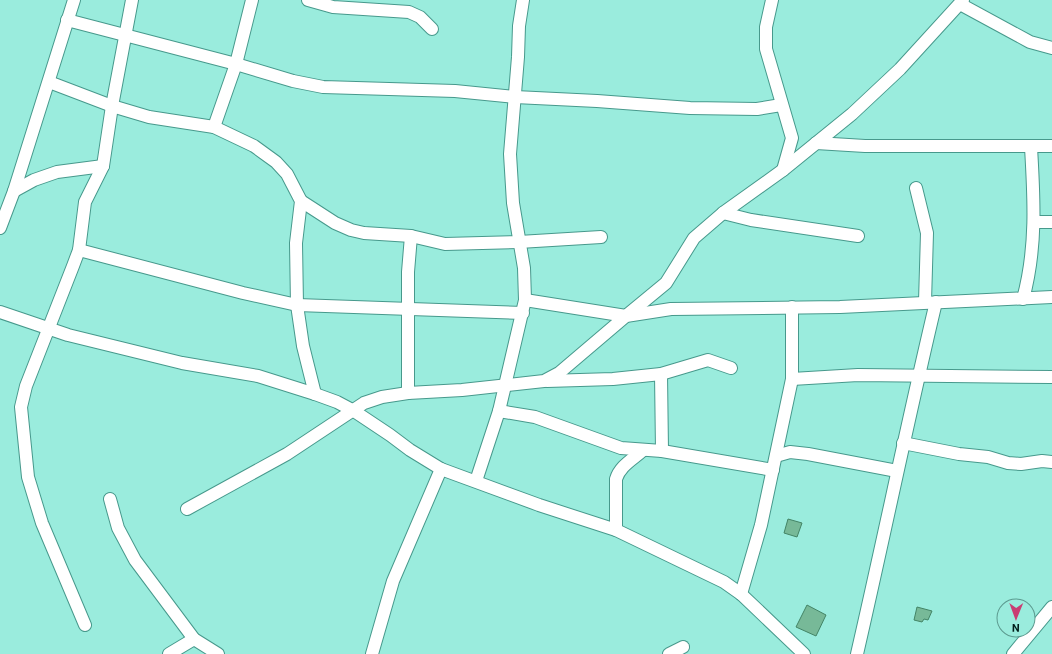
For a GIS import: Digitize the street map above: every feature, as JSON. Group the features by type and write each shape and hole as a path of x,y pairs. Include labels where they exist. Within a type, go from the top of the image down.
{"street":[{"path":"0,228 14,191 74,0"},
{"path":"85,625 42,523 28,478 24,451 21,407 23,394 79,250 85,202 103,166 112,106 127,36 132,0"},
{"path":"214,126 236,64 252,0"},
{"path":"308,0 333,7 409,12 420,17 432,29"},
{"path":"476,481 499,411 514,341 523,313 525,300 525,279 510,177 510,154 519,26 523,0"},
{"path":"772,0 766,27 766,49 781,105 792,138 784,170"},
{"path":"544,381 559,373 666,283 694,238 722,213 784,170 852,114 884,84 961,2 1030,42 1052,48"},
{"path":"67,20 236,64 292,82 323,87 419,89 515,97 690,108 757,109 781,105"},
{"path":"49,82 112,106 149,117 214,126 254,146 276,162 287,174 300,201 296,243 297,305 303,346 315,394"},
{"path":"792,138 813,145 1052,146"},
{"path":"1024,298 1030,275 1034,222 1031,147"},
{"path":"14,191 34,180 57,172 103,166"},
{"path":"857,654 885,535 903,442 918,376 931,302 927,233 916,188"},
{"path":"300,201 335,223 351,230 364,233 412,236 445,244 519,242 601,237"},
{"path":"722,213 751,220 858,236"},
{"path":"1034,222 1052,222"},
{"path":"408,392 407,308 408,272 412,236"},
{"path":"79,250 243,293 297,305 523,313"},
{"path":"525,300 626,316 671,309 792,307 1052,297"},
{"path":"741,594 762,525 792,379 792,307"},
{"path":"0,312 48,329 153,357 258,376 315,394 354,411 410,450 441,469 539,505 616,530 724,582 741,594 804,654"},
{"path":"186,509 287,454 364,403 382,397 408,392 462,390 505,385 530,384 544,381 613,379 661,374 708,360 731,368"},
{"path":"661,374 662,451"},
{"path":"792,379 858,375 1052,377"},
{"path":"499,411 535,417 608,444 642,451 662,451 773,470"},
{"path":"779,442 790,452"},
{"path":"903,442 959,454 988,458 1008,464 1042,461 1052,462"},
{"path":"616,530 616,479 620,469 642,451"},
{"path":"776,456 790,452 897,471"},
{"path":"372,654 393,581 441,469"},
{"path":"110,498 118,528 135,560 194,639 218,654"},
{"path":"1013,654 1052,606"},
{"path":"169,654 194,639"},
{"path":"669,654 683,647"}],"building":[{"path":"788,519 802,523 797,537 784,533"},
{"path":"807,605 826,615 816,636 796,627"},
{"path":"917,607 932,611 928,620 924,619 922,622 914,620"}]}
